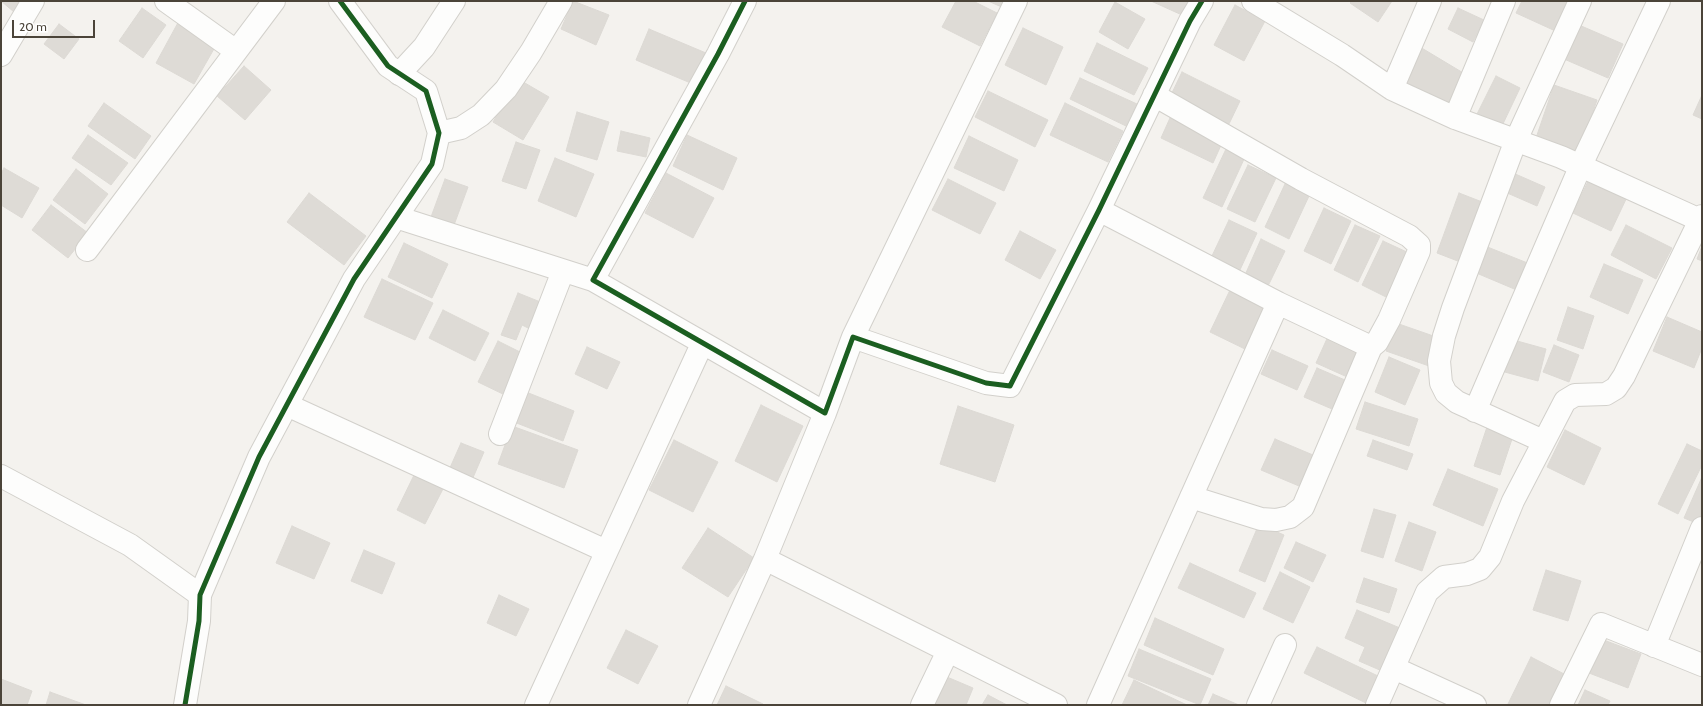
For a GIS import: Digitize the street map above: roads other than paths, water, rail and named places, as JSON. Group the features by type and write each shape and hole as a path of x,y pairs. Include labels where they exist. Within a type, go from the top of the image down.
{"street":[{"path":"1,55 33,1"},
{"path":"166,1 236,52"},
{"path":"87,250 274,1"},
{"path":"185,705 199,621 200,595 260,457 354,279 432,164 439,133 426,91 388,66 340,1"},
{"path":"399,74 424,47 454,1"},
{"path":"439,133 461,128 481,114 506,89 531,52 561,1"},
{"path":"593,280 718,54 744,1"},
{"path":"699,705 765,559 825,413 853,337 1016,1"},
{"path":"853,337 986,383 1010,386 1202,1"},
{"path":"1253,1 1342,55 1392,89 1455,118 1581,165 1701,219 1624,376 1616,388 1606,394 1575,395 1565,401 1513,500 1490,557 1480,569 1467,574 1444,578 1427,592 1377,705"},
{"path":"1392,89 1430,1"},
{"path":"1455,118 1504,1"},
{"path":"1543,441 1457,402 1446,393 1441,383 1439,360 1444,336 1453,308 1516,140 1580,1"},
{"path":"1475,411 1581,165 1659,1"},
{"path":"1154,95 1301,179 1408,236 1419,245 1419,251 1389,320 1377,342 1371,347 1303,507 1290,517 1276,520 1261,519 1190,497"},
{"path":"1099,210 1278,303 1371,347"},
{"path":"396,217 593,280 702,344 825,413"},
{"path":"500,434 563,271"},
{"path":"1098,705 1278,303"},
{"path":"536,705 702,344"},
{"path":"287,405 606,551"},
{"path":"1,476 130,545 200,595"},
{"path":"1654,646 1702,528"},
{"path":"765,559 1056,705"},
{"path":"1561,705 1601,624 1702,665"},
{"path":"1258,705 1285,645"},
{"path":"922,705 948,651"},
{"path":"1394,668 1475,705"}]}
